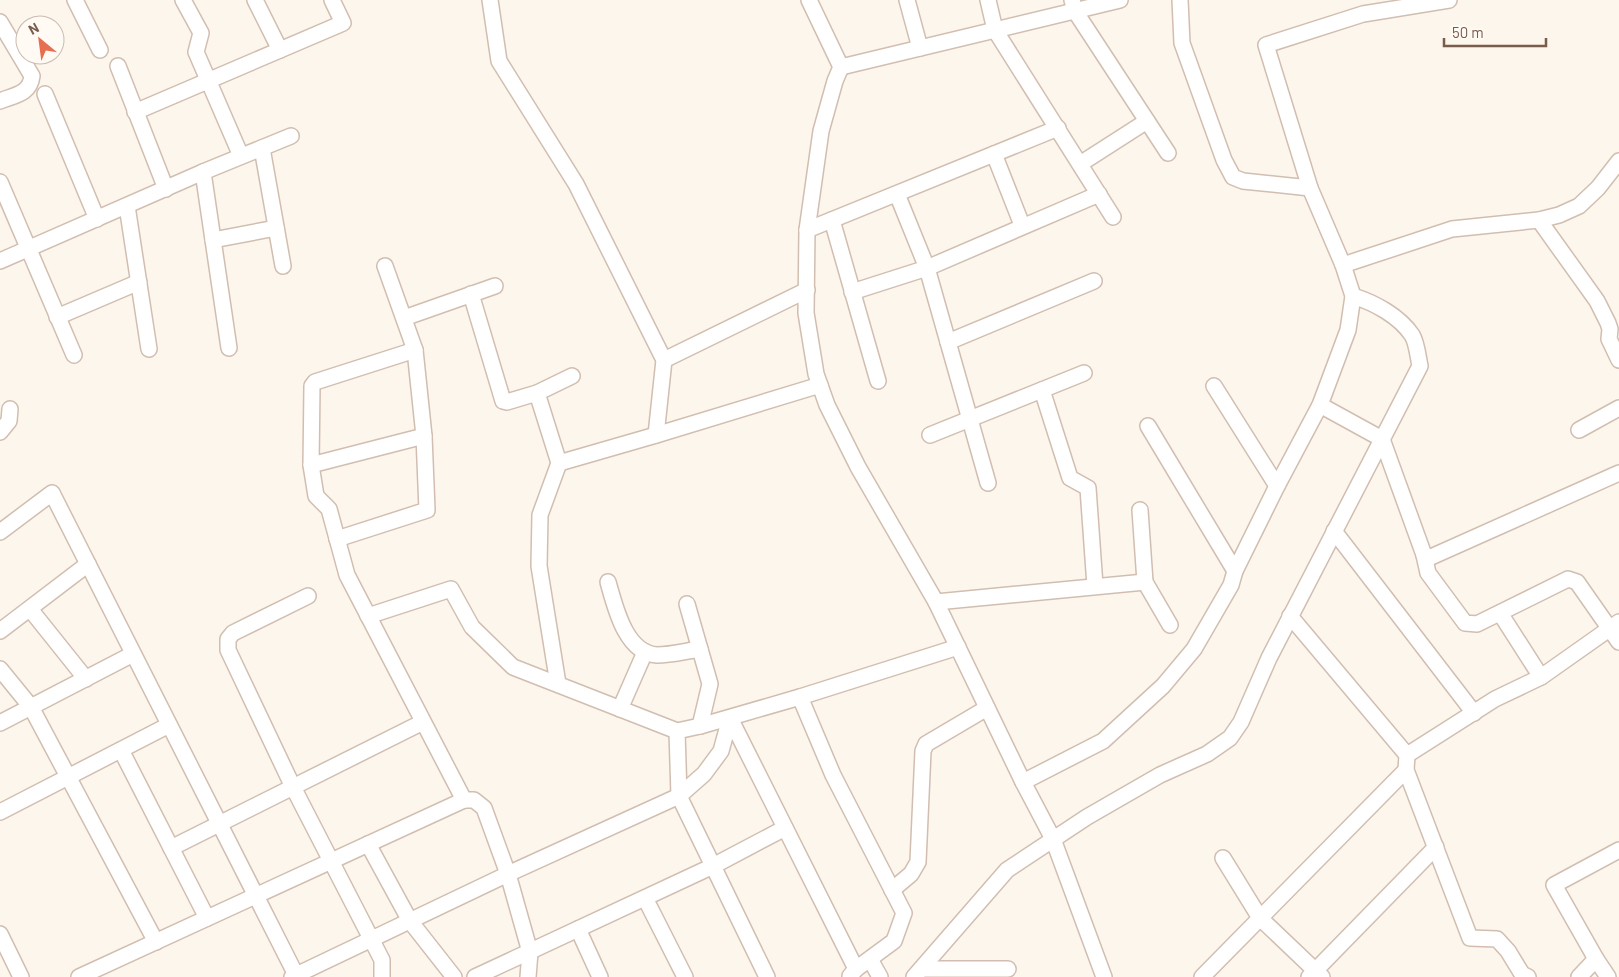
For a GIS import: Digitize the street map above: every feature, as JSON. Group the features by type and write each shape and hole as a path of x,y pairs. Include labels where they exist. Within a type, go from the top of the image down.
{"street":[{"path":"75,0 100,50"},
{"path":"183,0 201,33 196,52 240,156"},
{"path":"255,0 280,50"},
{"path":"136,112 343,23 332,0"},
{"path":"490,0 499,61 576,184 664,360 656,435"},
{"path":"809,0 841,67 835,81 821,131 807,230 806,313 816,374 827,405 858,466 936,602 1023,782 1053,839 1104,977"},
{"path":"907,0 920,48"},
{"path":"988,0 996,30 1113,217"},
{"path":"841,67 996,30 1073,6 1120,0"},
{"path":"1180,0 1182,43 1224,160 1233,177 1243,181 1310,188"},
{"path":"1023,782 1103,740 1163,686 1194,649 1231,585 1235,571 1277,486 1320,405 1348,330 1353,296 1343,265 1310,188 1266,45 1363,14 1449,0"},
{"path":"1073,6 1168,153"},
{"path":"0,22 32,76 31,84 25,91 0,101"},
{"path":"118,66 166,189"},
{"path":"45,94 97,219"},
{"path":"1080,164 1147,121"},
{"path":"807,230 1058,128"},
{"path":"0,261 240,156 292,136"},
{"path":"262,148 283,266"},
{"path":"994,154 1022,225"},
{"path":"1343,265 1452,229 1539,220 1559,215 1580,206 1598,188 1619,160"},
{"path":"203,172 229,348"},
{"path":"0,182 74,356"},
{"path":"897,194 927,268 988,484"},
{"path":"852,292 927,268 1022,225 1099,194"},
{"path":"127,206 149,349"},
{"path":"832,220 878,381"},
{"path":"1539,220 1615,327 1608,339 1619,360"},
{"path":"213,240 276,228"},
{"path":"337,539 427,510 424,436 415,350 385,266"},
{"path":"948,342 1094,281"},
{"path":"57,317 139,282"},
{"path":"404,318 495,286"},
{"path":"664,360 807,290"},
{"path":"471,294 503,401 507,402 537,393 572,376"},
{"path":"918,973 1007,870 1087,817 1160,775 1207,754 1230,738 1241,722 1290,616 1420,366 1413,336 1394,317 1371,302 1353,296"},
{"path":"415,350 315,382 312,386 311,465 316,496 329,509 347,575 464,800"},
{"path":"930,435 1084,372"},
{"path":"559,463 820,385"},
{"path":"1214,386 1277,486"},
{"path":"1042,390 1070,478 1088,488 1095,586"},
{"path":"537,393 559,463 540,515 539,566 558,684"},
{"path":"1320,405 1382,438 1424,556 1428,573 1465,623 1477,624 1568,579 1577,582 1614,625 1619,642"},
{"path":"1579,430 1619,408"},
{"path":"0,432 9,422 10,409"},
{"path":"1148,426 1235,571"},
{"path":"311,465 424,436"},
{"path":"1424,556 1430,556 1619,473"},
{"path":"0,532 52,493 256,896 294,976 508,874 679,796 704,774 721,751 730,718"},
{"path":"1140,510 1145,582 1170,625"},
{"path":"1334,531 1474,712"},
{"path":"0,631 88,564"},
{"path":"608,582 618,615 628,637 645,652 657,655 700,649"},
{"path":"936,602 1145,582"},
{"path":"368,616 451,589 472,626 513,667 677,731 730,718 958,647"},
{"path":"308,596 232,633 228,639 228,650 293,787 382,960 382,977"},
{"path":"687,604 710,684 700,726"},
{"path":"30,608 86,678"},
{"path":"1500,613 1541,677"},
{"path":"1290,616 1406,762 1470,938 1496,939 1508,951 1522,974 1528,977"},
{"path":"1202,977 1406,762 1474,712 1494,699 1541,677 1614,625"},
{"path":"620,709 645,652"},
{"path":"0,723 133,654"},
{"path":"0,669 31,707 156,942"},
{"path":"730,718 785,828 852,973 894,941 904,913 833,774 800,697"},
{"path":"892,890 911,874 918,862 923,751 926,744 987,708"},
{"path":"171,848 423,722"},
{"path":"0,812 169,725"},
{"path":"677,731 679,796 767,977"},
{"path":"121,750 207,918"},
{"path":"79,977 464,800 474,800 484,808 508,874 530,952 528,977"},
{"path":"475,977 713,866 785,828"},
{"path":"368,844 410,921 454,977"},
{"path":"1223,858 1260,918 1316,975 1436,847"},
{"path":"1608,977 1554,885 1619,850"},
{"path":"645,898 686,977"},
{"path":"578,929 600,977"},
{"path":"0,934 21,977"},
{"path":"870,959 880,977"},
{"path":"1579,977 1596,959"},
{"path":"918,973 975,973 1008,969"}]}
